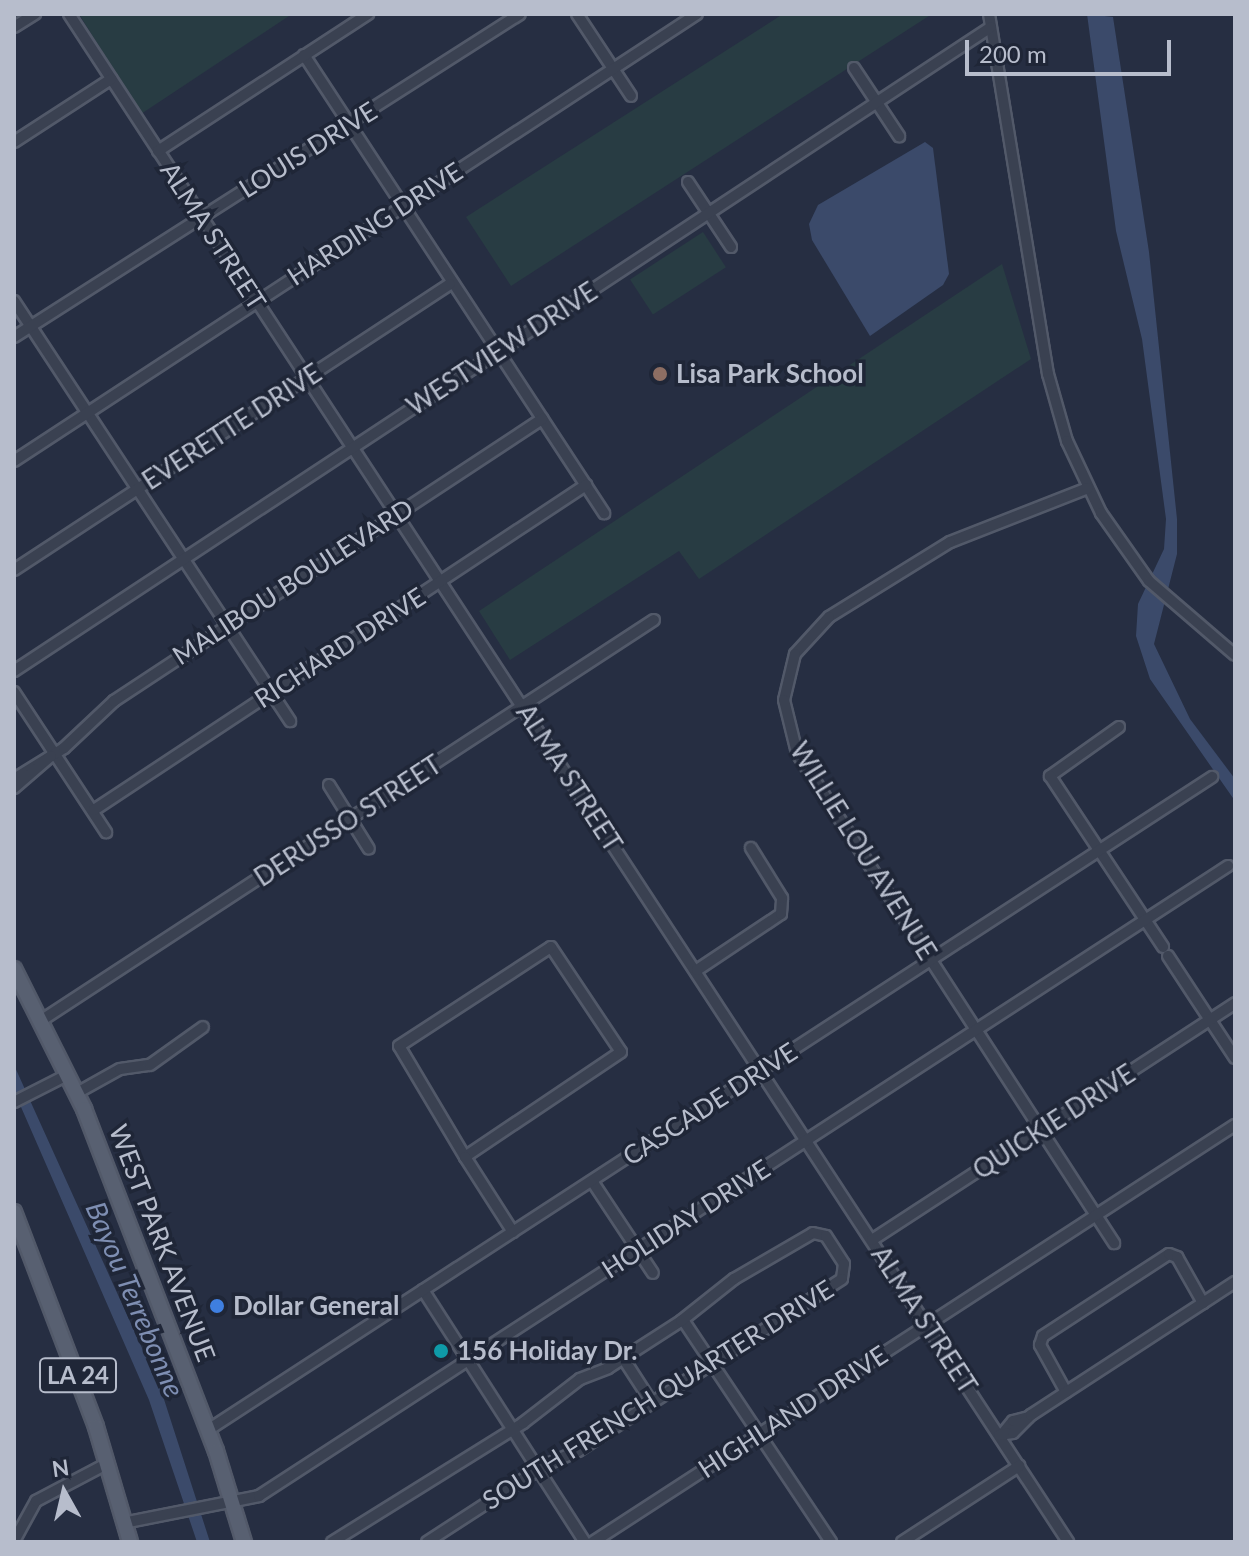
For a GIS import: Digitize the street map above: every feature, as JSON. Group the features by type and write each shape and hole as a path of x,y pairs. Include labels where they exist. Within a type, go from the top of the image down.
{"main road":[{"name":"WEST PARK AVENUE","path":"14,969 42,1020 75,1094 208,1430 244,1542"},
{"name":"LA 24","path":"14,1212 108,1463 130,1542"}],"street":[{"path":"14,27 35,14"},
{"name":"ALMA STREET","path":"69,14 872,1240 1002,1433 1019,1466 1068,1542"},
{"path":"158,151 368,14"},
{"name":"LOUIS DRIVE","path":"14,337 520,14"},
{"path":"577,14 631,96"},
{"name":"HARDING DRIVE","path":"14,461 697,14"},
{"path":"989,14 1048,374 1088,488 1149,581 1169,602 1235,655"},
{"name":"WESTVIEW DRIVE","path":"14,671 991,27"},
{"path":"305,57 450,284 604,513"},
{"path":"854,68 899,136"},
{"path":"14,142 111,79"},
{"path":"688,182 731,247"},
{"name":"EVERETTE DRIVE","path":"14,570 450,284"},
{"path":"14,301 290,721"},
{"name":"MALIBOU BOULEVARD","path":"14,779 52,755 114,701 542,419"},
{"name":"RICHARD DRIVE","path":"94,810 586,485"},
{"name":"WILLIE LOU AVENUE","path":"1088,488 950,542 910,564 821,623 790,666 784,713 797,753 1114,1243"},
{"name":"DERUSSO STREET","path":"42,1020 654,620"},
{"path":"14,692 52,755 94,810 106,832"},
{"path":"1119,727 1049,773 1235,1058"},
{"name":"MALIBOU BOULEVARD","path":"14,788 44,768 52,755"},
{"name":"CASCADE DRIVE","path":"208,1430 1212,777"},
{"path":"329,785 369,849"},
{"path":"697,970 781,914 782,898 751,848"},
{"name":"HOLIDAY DRIVE","path":"123,1523 259,1496 1228,866"},
{"path":"465,1157 621,1052 551,947 399,1046 465,1157 513,1232"},
{"name":"QUICKIE DRIVE","path":"872,1240 1235,1003"},
{"path":"75,1094 120,1069 150,1065 203,1027"},
{"path":"14,1102 67,1075"},
{"name":"HIGHLAND DRIVE","path":"593,1542 1235,1125"},
{"path":"592,1181 653,1273"},
{"name":"SOUTH FRENCH QUARTER DRIVE","path":"427,1542 652,1403 846,1272 822,1233 726,1284 683,1320"},
{"path":"1066,1392 1040,1345 1041,1337 1166,1255 1177,1257 1203,1303"},
{"path":"1002,1433 1013,1433 1029,1417 1235,1282"},
{"path":"423,1290 585,1542"},
{"path":"332,1542 513,1429 580,1379 623,1358 683,1320 831,1542"},
{"path":"623,1358 652,1403"},
{"path":"14,1541 36,1501 108,1463"},
{"path":"902,1542 1019,1466"}],"shaded area":[{"path":"79,14 292,14 141,114"},
{"path":"783,14 932,14 511,286 466,217"},
{"path":"703,232 726,267 653,315 630,279"},
{"path":"1002,264 1031,359 699,579 679,551 510,660 479,611"}],"water":[{"path":"1087,14 1113,17 1149,252 1177,519 1177,554 1154,644 1190,719 1235,779 1235,801 1150,679 1136,636 1138,604 1164,549 1166,519 1142,339 1116,231"},
{"path":"925,142 933,148 949,274 943,285 870,336 812,240 809,224 818,205"},
{"path":"14,1065 161,1390 210,1542 197,1542 149,1400 14,1091"}],"place":[{"name":"Lisa Park School","path":"660,374"},
{"name":"Dollar General","path":"217,1306"},
{"name":"156 Holiday Dr.","path":"441,1351"}],"water label":[{"name":"Bayou Terrebonne","path":"136,1299"}]}
